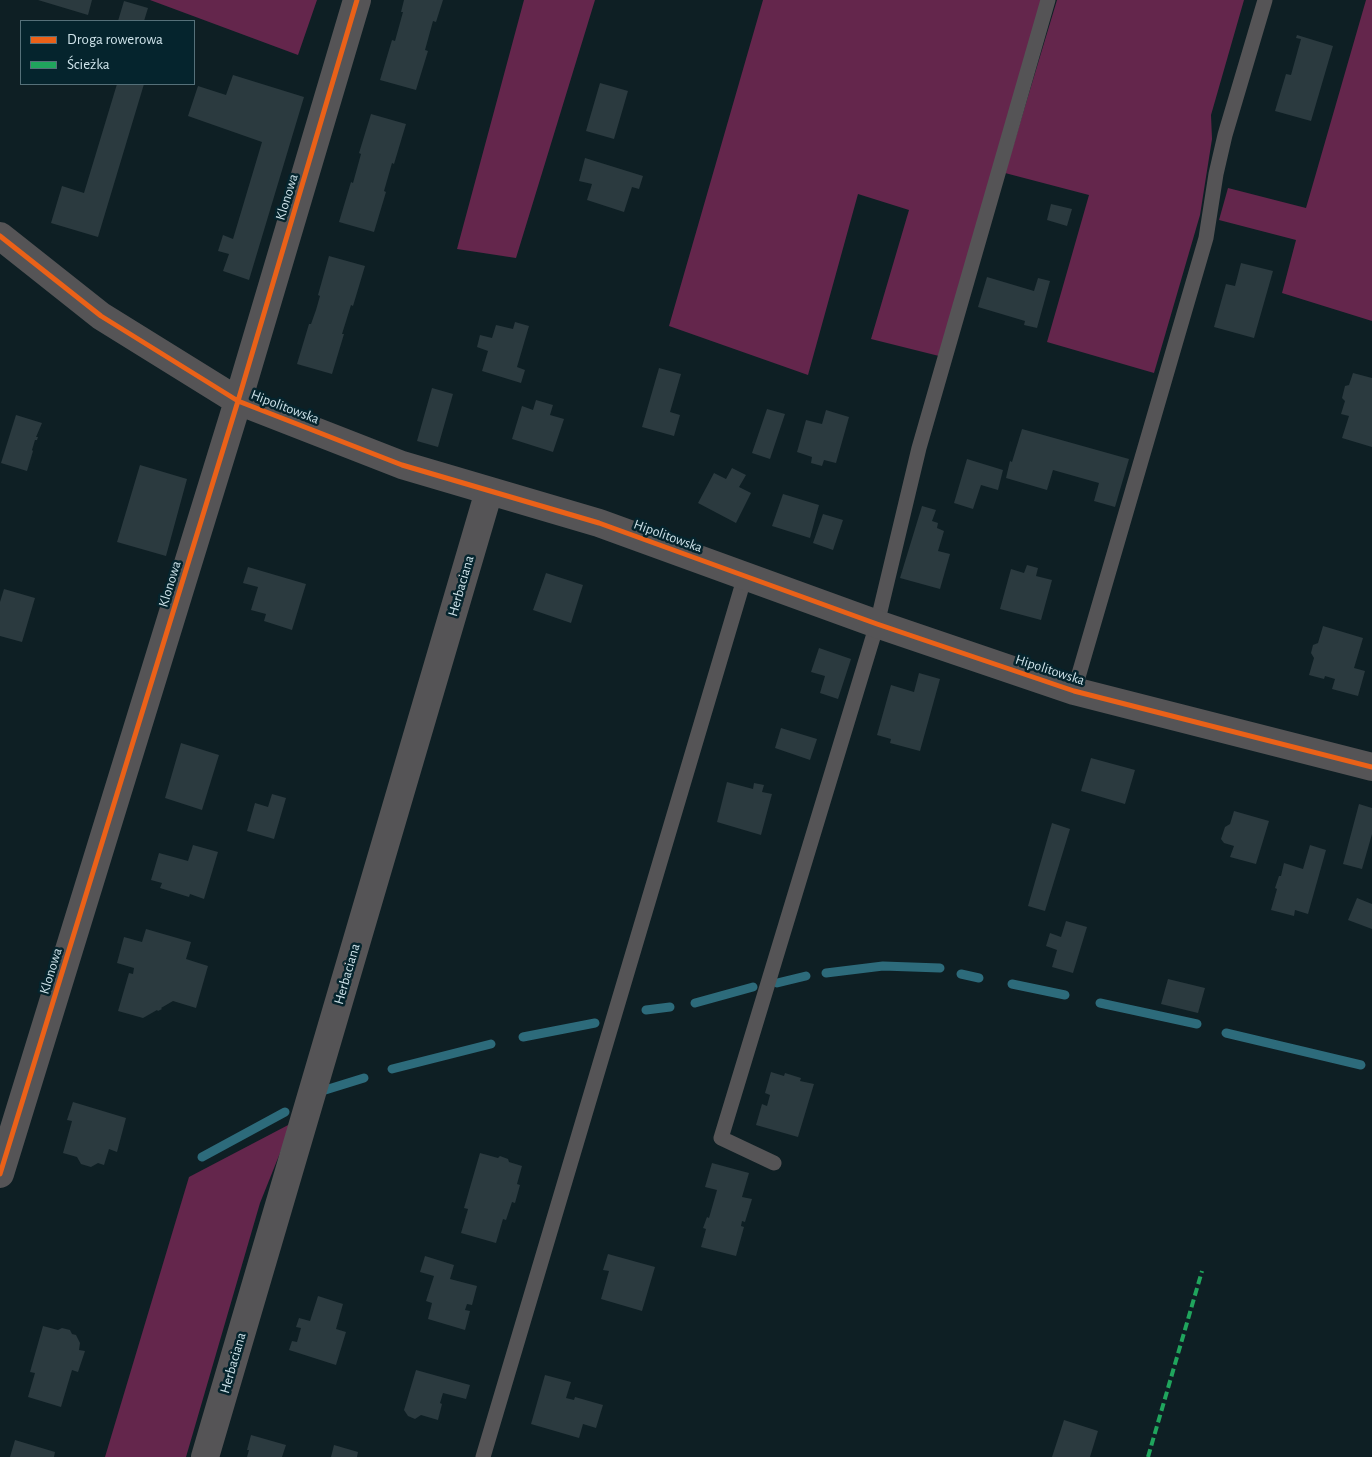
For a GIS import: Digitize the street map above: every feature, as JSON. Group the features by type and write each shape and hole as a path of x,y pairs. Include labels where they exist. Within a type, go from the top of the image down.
{"street":[{"name":"Klonowa","path":"0,1174 238,401 358,0"},
{"name":"Hipolitowska","path":"0,236 101,316 238,401 402,464 599,523 877,624 1074,691 1372,767"},
{"name":"Herbaciana","path":"205,1457 489,491"}],"lane":[{"path":"774,1162 721,1138 877,624 919,448 1048,0"},
{"path":"1074,691 1206,238 1216,174 1225,135 1264,0"},
{"path":"484,1457 745,576"}],"shaded area":[{"path":"150,0 317,0 298,55"},
{"path":"524,0 595,0 516,258 457,249"},
{"path":"763,0 1042,0 939,356 871,339 909,210 858,194 808,375 669,326"},
{"path":"1057,0 1244,0 1211,115 1212,139 1200,215 1154,373 1047,342 1089,195 1005,173"},
{"path":"1366,0 1372,0 1372,321 1282,293 1296,240 1219,220 1228,188 1306,208"},
{"path":"292,1123 260,1203 186,1457 105,1457 189,1177"}],"building":[{"path":"38,0 92,0 88,15"},
{"path":"404,0 443,0 436,22 433,21 425,50 428,51 416,90 380,80 392,40 395,41 403,12 401,12"},
{"path":"124,1 148,8 144,20 118,20"},
{"path":"1297,35 1333,46 1311,121 1275,111 1286,74 1291,75 1301,39 1296,38"},
{"path":"233,75 304,97 249,280 223,271 229,254 218,251 223,235 233,239 262,142 188,116 198,86 226,95"},
{"path":"600,83 628,91 614,139 586,131"},
{"path":"117,85 144,85 98,237 51,223 62,186 84,193"},
{"path":"371,114 406,124 394,164 392,163 384,191 386,192 374,232 339,222 351,182 353,183 361,154 359,153"},
{"path":"585,158 643,176 639,189 632,187 624,212 587,200 592,184 579,181"},
{"path":"1051,204 1072,209 1067,226 1047,220"},
{"path":"329,256 365,266 342,334 344,334 332,374 297,364 309,324 311,324 316,310 320,296 318,295"},
{"path":"1241,263 1273,271 1254,338 1214,327 1226,284 1235,286"},
{"path":"987,277 1034,291 1038,278 1050,281 1037,328 1024,325 1025,321 978,307"},
{"path":"515,322 529,326 517,367 525,370 521,383 482,371 488,351 477,347 480,335 492,338 496,325 513,329"},
{"path":"659,368 681,374 670,412 680,415 674,436 642,427"},
{"path":"1353,373 1372,378 1372,447 1342,438 1349,416 1341,414 1345,401 1342,398 1345,386 1349,385"},
{"path":"432,388 453,394 438,447 417,441"},
{"path":"536,400 553,405 550,415 564,419 553,452 512,439 522,406 533,410"},
{"path":"767,409 785,414 770,459 752,453"},
{"path":"826,410 849,417 836,463 824,460 822,466 811,463 812,457 797,452 806,420 822,424"},
{"path":"16,415 42,423 36,437 38,437 37,440 35,440 27,471 1,463"},
{"path":"1022,429 1129,459 1115,507 1094,501 1099,483 1053,470 1047,490 1006,478"},
{"path":"967,459 1003,470 998,490 981,485 973,509 954,503"},
{"path":"140,465 187,479 166,556 117,542"},
{"path":"732,468 746,475 739,487 751,493 736,523 698,503 714,473 726,479"},
{"path":"783,494 819,505 810,538 772,526"},
{"path":"922,506 936,510 932,521 938,523 937,528 944,531 938,551 950,554 940,589 900,578"},
{"path":"823,514 843,520 833,550 813,543"},
{"path":"1027,565 1038,568 1036,576 1052,580 1041,620 1000,609 1011,569 1024,573"},
{"path":"248,567 306,584 292,630 264,621 266,614 251,610 258,587 243,583"},
{"path":"546,573 583,585 571,623 533,610"},
{"path":"4,589 35,598 22,642 0,636 0,602"},
{"path":"1323,626 1363,638 1354,668 1365,671 1358,696 1332,689 1335,679 1325,676 1324,679 1309,675 1314,658 1311,653 1313,645 1318,643"},
{"path":"819,648 851,659 838,699 820,693 825,676 811,672"},
{"path":"919,673 940,679 920,751 890,743 891,739 877,735 891,685 914,692"},
{"path":"781,728 817,739 810,760 775,748"},
{"path":"181,743 219,755 202,810 165,798"},
{"path":"1091,758 1135,770 1125,804 1081,791"},
{"path":"727,782 753,789 754,783 764,785 762,792 772,794 761,835 717,822"},
{"path":"272,794 286,798 274,839 247,831 255,803 268,807"},
{"path":"1359,804 1372,808 1372,834 1362,869 1343,864"},
{"path":"1234,811 1269,821 1256,864 1230,857 1234,846 1224,843 1221,839 1225,827 1230,824"},
{"path":"1052,823 1070,829 1045,911 1028,906"},
{"path":"193,845 218,852 204,899 190,894 189,897 160,888 162,883 151,880 159,853 188,861"},
{"path":"1310,845 1326,850 1308,914 1295,910 1294,916 1271,910 1277,889 1275,888 1279,876 1281,876 1284,863 1303,869"},
{"path":"1357,898 1372,904 1372,929 1348,920"},
{"path":"1066,921 1087,927 1073,973 1052,967 1057,950 1046,946 1050,933 1061,937"},
{"path":"146,929 191,942 186,959 208,966 196,1008 173,1001 162,1009 143,1018 118,1011 129,973 133,974 134,968 117,963 124,937 142,942"},
{"path":"1168,979 1205,988 1198,1013 1161,1004"},
{"path":"771,1072 784,1076 785,1073 801,1078 800,1081 814,1084 798,1137 756,1125 762,1104 767,1106 770,1095 765,1093"},
{"path":"73,1102 126,1118 117,1152 109,1149 104,1165 98,1163 91,1167 81,1164 77,1157 63,1153 72,1121 67,1120"},
{"path":"480,1153 498,1158 500,1156 508,1159 509,1162 522,1166 517,1184 520,1185 515,1203 512,1202 506,1220 503,1219 496,1243 461,1233 468,1209 464,1208"},
{"path":"712,1163 749,1173 742,1197 752,1199 745,1222 742,1221 741,1226 744,1227 736,1256 701,1247 706,1229 703,1228 707,1217 709,1218 717,1190 705,1187"},
{"path":"608,1254 655,1267 642,1311 601,1299 609,1271 603,1270"},
{"path":"425,1256 454,1265 450,1279 477,1286 472,1305 467,1304 465,1310 470,1311 465,1330 428,1319 432,1303 426,1301 434,1276 420,1272"},
{"path":"318,1296 343,1304 336,1329 346,1332 336,1365 289,1350 292,1341 297,1342 301,1328 296,1327 299,1318 310,1321"},
{"path":"43,1326 58,1330 62,1328 70,1330 72,1334 76,1335 80,1343 79,1350 85,1351 78,1372 72,1370 61,1407 28,1397 35,1373 30,1372"},
{"path":"416,1370 470,1385 466,1399 443,1393 438,1420 421,1415 415,1419 408,1416 404,1410"},
{"path":"545,1375 571,1382 566,1398 574,1400 575,1397 603,1405 596,1428 583,1424 579,1438 531,1424"},
{"path":"1064,1420 1098,1431 1090,1457 1052,1457"},
{"path":"251,1435 286,1445 282,1457 247,1457"},
{"path":"15,1440 55,1452 54,1457 10,1457"},
{"path":"334,1445 358,1452 357,1457 331,1457"}],"waterway":[{"path":"826,973 883,966 940,968"},
{"path":"961,974 979,978"},
{"path":"777,983 806,976"},
{"path":"1012,984 1065,995"},
{"path":"695,1003 753,987"},
{"path":"1100,1003 1197,1024"},
{"path":"646,1010 670,1007"},
{"path":"523,1037 595,1023"},
{"path":"1226,1033 1361,1065"},
{"path":"392,1069 491,1044"},
{"path":"322,1091 364,1078"},
{"path":"202,1157 285,1112"}],"marked path":[{"path":"1148,1457 1202,1271"}],"cycle path":[{"path":"0,1174 238,401 357,0"},
{"path":"0,236 101,316 238,401 402,465 599,523 877,624 1074,691 1372,767"}]}
